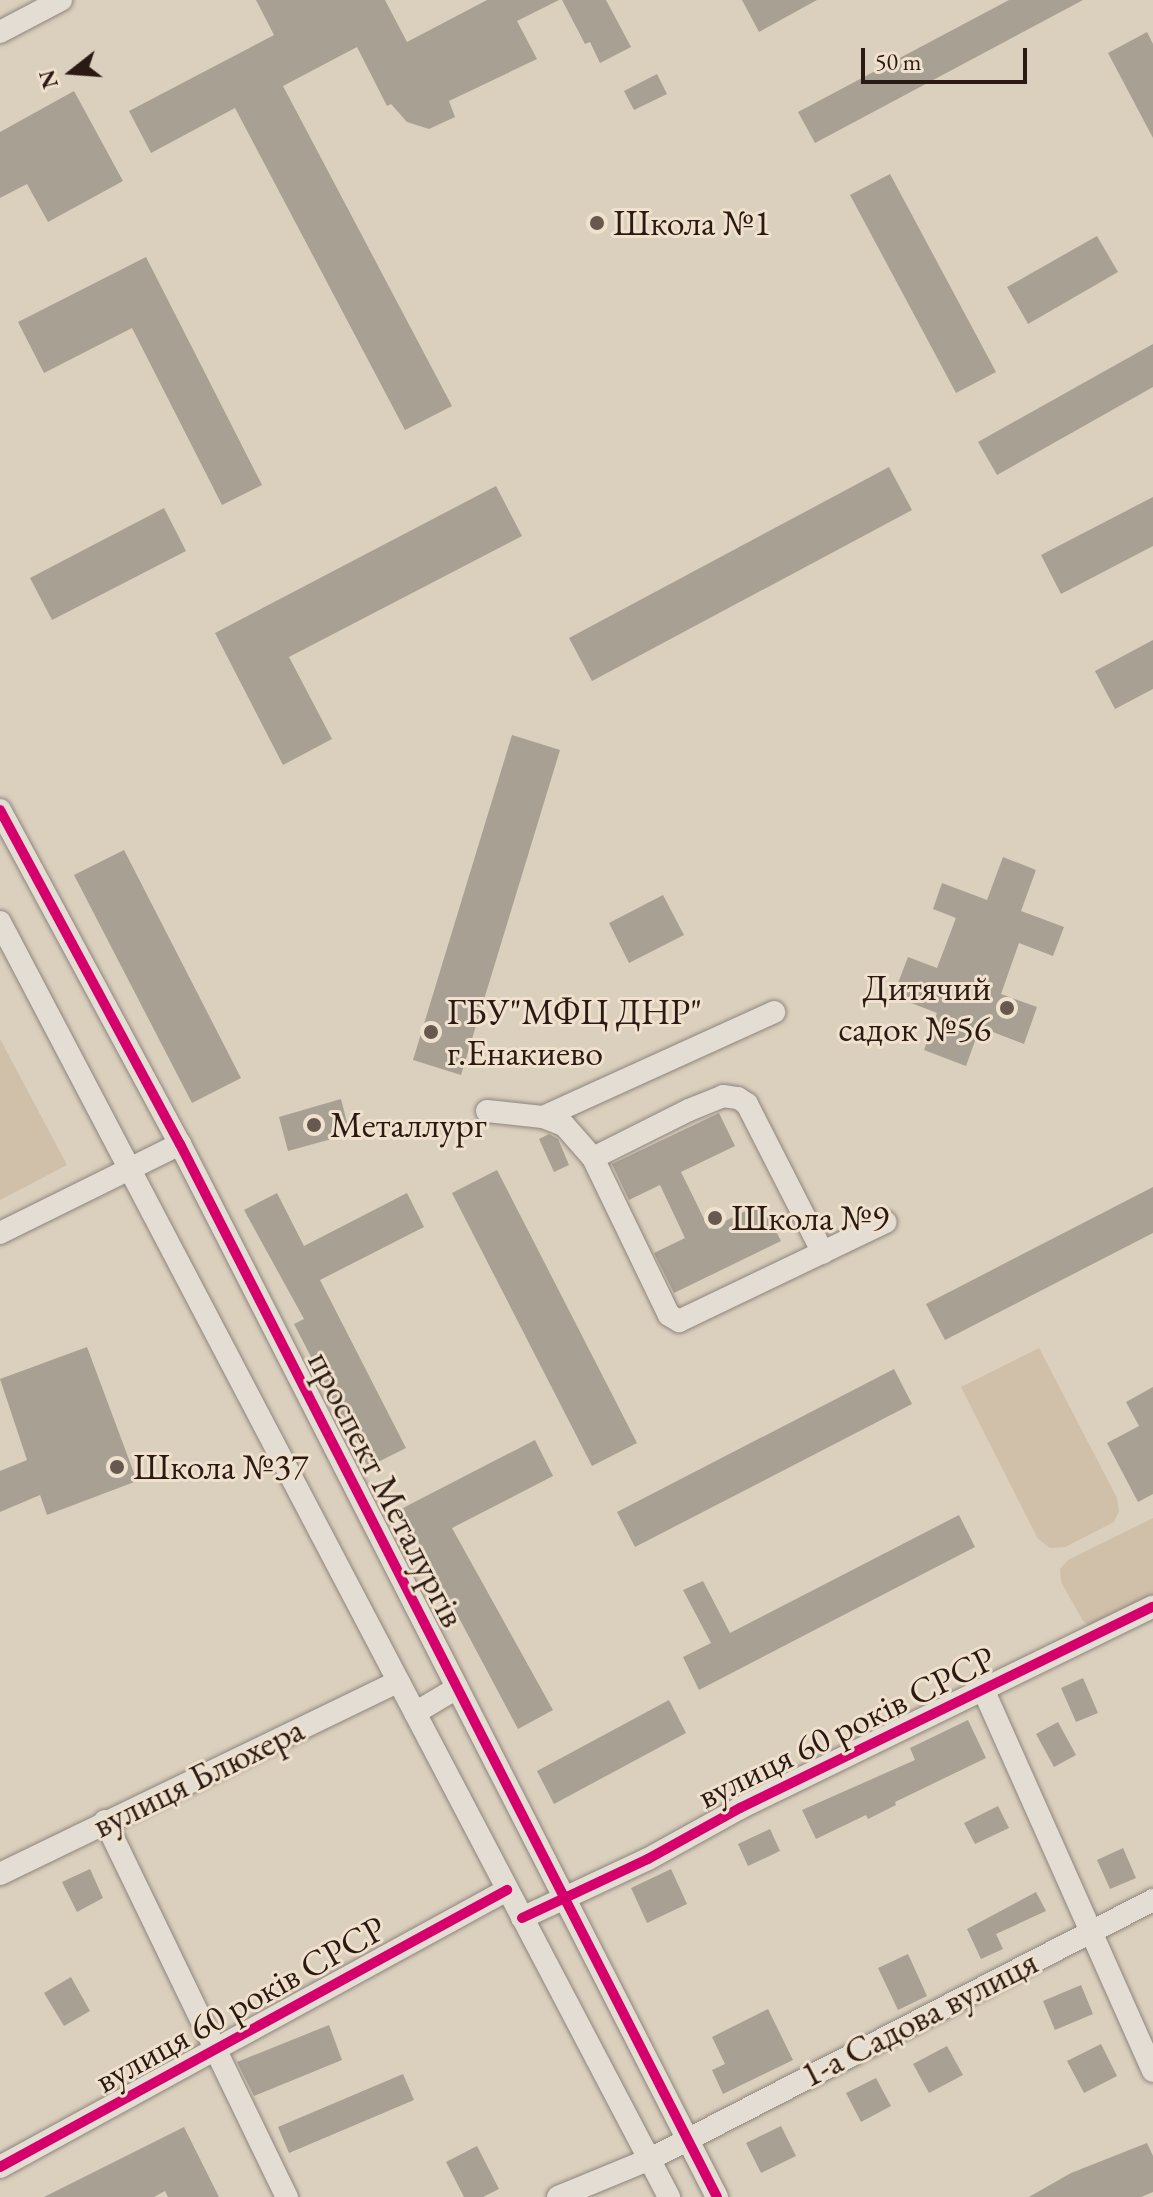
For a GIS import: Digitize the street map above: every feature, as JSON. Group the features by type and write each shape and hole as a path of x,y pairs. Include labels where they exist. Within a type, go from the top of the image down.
{"street":[{"path":"0,32 61,0"},
{"name":"проспект Металургів","path":"0,810 180,1144 717,2197"},
{"path":"0,922 669,2197"},
{"path":"543,1117 774,1012"},
{"path":"593,1158 689,1110 723,1096 738,1098 747,1104 823,1253"},
{"path":"487,1111 543,1117 564,1125 593,1158 669,1315 675,1320 684,1321 886,1222"},
{"path":"0,1233 130,1166 180,1144"},
{"name":"вулиця 60 років СРСР","path":"522,1918 1153,1607"},
{"name":"вулиця Блюхера","path":"0,1874 398,1682"},
{"path":"415,1713 457,1688"},
{"path":"983,1689 1153,2071"},
{"path":"105,1821 287,2197"},
{"name":"вулиця 60 років СРСР","path":"0,2167 507,1890"},
{"name":"1-а Садова вулиця","path":"650,2159 686,2137 1153,1900"},
{"path":"558,2197 650,2159"}],"shaded area":[{"path":"0,1039 67,1165 0,1200"},
{"path":"1039,1348 1117,1498 1119,1511 1114,1522 1065,1547 1050,1548 1038,1539 961,1387"},
{"path":"1153,1518 1153,1596 1089,1626 1061,1582 1060,1569 1068,1560"}],"building":[{"path":"256,0 385,0 407,42 487,0 559,0 517,21 537,59 449,101 455,117 429,129 407,122 391,104 387,106 357,47 283,86 452,406 405,430 235,108 151,153 129,111 274,35"},
{"path":"562,0 606,0 631,47 600,63 590,42 585,44"},
{"path":"742,0 817,0 759,32"},
{"path":"1009,0 1083,0 815,143 798,112"},
{"path":"1147,32 1153,44 1153,138 1108,53"},
{"path":"657,74 667,94 634,110 624,91"},
{"path":"74,91 123,181 48,222 27,184 0,198 0,132"},
{"path":"890,174 996,372 956,393 850,195"},
{"path":"1097,236 1118,272 1028,324 1007,287"},
{"path":"146,257 262,485 222,505 132,328 44,373 18,322"},
{"path":"1153,344 1153,387 997,475 978,442"},
{"path":"889,467 912,510 592,681 569,638"},
{"path":"496,486 522,536 289,657 332,739 283,765 215,633"},
{"path":"1153,497 1153,546 1061,594 1041,555"},
{"path":"164,508 186,551 52,620 30,578"},
{"path":"1153,640 1153,689 1115,709 1095,671"},
{"path":"512,735 560,750 461,1075 413,1060"},
{"path":"124,850 241,1078 192,1103 74,875"},
{"path":"1003,857 1036,870 1021,911 1064,927 1053,956 1019,943 1001,994 1037,1007 1024,1044 980,1027 966,1066 924,1050 937,1013 893,996 908,957 937,968 956,918 933,909 942,883 987,900"},
{"path":"663,895 684,935 629,963 609,923"},
{"name":"Металлург","path":"341,1099 350,1134 288,1151 279,1117"},
{"path":"719,1113 735,1146 681,1172 709,1229 762,1203 781,1241 674,1293 654,1253 685,1238 660,1185 629,1200 612,1164"},
{"path":"549,1134 558,1139 569,1165 554,1172 539,1139"},
{"path":"497,1170 637,1443 592,1466 452,1193"},
{"path":"1153,1187 1153,1233 945,1340 926,1304"},
{"path":"277,1193 304,1246 407,1193 424,1227 320,1280 406,1448 368,1467 294,1324 304,1319 244,1210"},
{"path":"87,1347 137,1481 47,1515 40,1495 0,1512 0,1471 27,1460 0,1379"},
{"path":"894,1369 912,1404 635,1547 617,1512"},
{"path":"1153,1387 1153,1494 1138,1502 1107,1443 1139,1426 1126,1402"},
{"path":"535,1440 553,1476 452,1528 553,1710 518,1729 401,1509"},
{"path":"959,1515 975,1547 699,1690 683,1657 711,1643 683,1590 703,1581 730,1633"},
{"path":"1083,1678 1098,1713 1076,1722 1061,1688"},
{"path":"669,1700 686,1733 554,1804 537,1771"},
{"path":"968,1720 986,1758 895,1802 896,1805 868,1819 866,1815 816,1839 802,1810 915,1760 910,1748"},
{"path":"1058,1722 1076,1755 1054,1767 1036,1734"},
{"path":"998,1806 1009,1828 975,1844 964,1823"},
{"path":"770,1829 780,1851 748,1866 738,1844"},
{"path":"1123,1848 1136,1878 1110,1889 1097,1860"},
{"path":"90,1869 103,1898 77,1912 62,1882"},
{"path":"671,1869 687,1904 647,1923 631,1888"},
{"path":"1036,1892 1046,1911 996,1934 1003,1949 981,1959 967,1929"},
{"path":"908,1954 927,1996 898,2010 878,1968"},
{"path":"71,1977 90,2011 64,2026 44,1993"},
{"path":"1081,1985 1093,2014 1055,2030 1043,2001"},
{"path":"768,2009 793,2060 723,2094 712,2070 725,2064 712,2037"},
{"path":"329,2025 342,2060 254,2096 237,2062"},
{"path":"1101,2044 1117,2076 1084,2093 1067,2061"},
{"path":"947,2046 963,2075 929,2093 913,2064"},
{"path":"403,2074 414,2100 289,2153 278,2127"},
{"path":"876,2078 891,2106 861,2122 846,2093"},
{"path":"781,2126 796,2156 761,2173 746,2143"},
{"path":"184,2127 219,2197 168,2197 165,2191 154,2197 44,2197"},
{"path":"1147,2143 1153,2156 1153,2192 1141,2197 1029,2197 1071,2173"},
{"path":"477,2146 499,2189 483,2197 464,2197 446,2162"}],"cycle path":[{"path":"0,810 180,1144 717,2197"},
{"path":"522,1918 648,1859 740,1808 1153,1607"},
{"path":"0,2167 507,1890"}],"place":[{"name":"Школа №1","path":"597,223"},
{"name":"Дитячий садок №56","path":"1007,1008"},
{"name":"ГБУ\"МФЦ ДНР\" г.Енакиево","path":"431,1032"},
{"name":"Металлург","path":"314,1125"},
{"name":"Школа №9","path":"715,1218"},
{"name":"Школа №37","path":"117,1467"}]}
